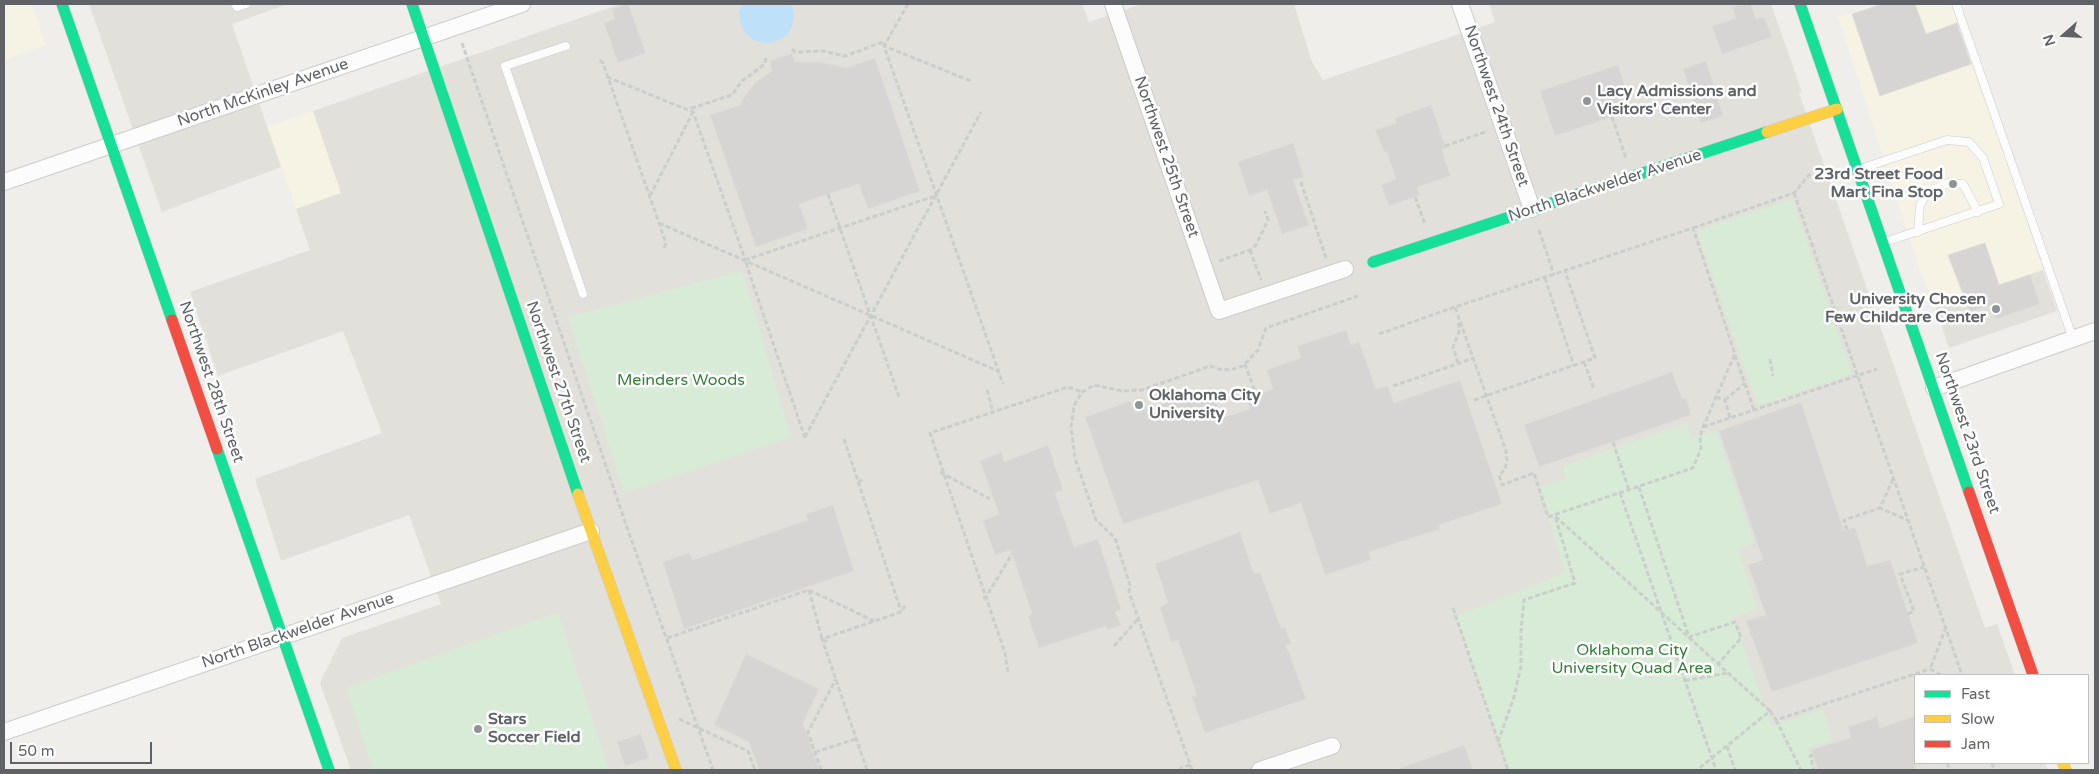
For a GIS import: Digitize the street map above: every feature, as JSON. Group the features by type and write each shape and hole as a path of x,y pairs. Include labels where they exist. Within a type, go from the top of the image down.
{"street":[{"name":"Northwest 28th Street","path":"62,4 329,770"},
{"name":"Northwest 27th Street","path":"412,4 591,531 676,770"},
{"name":"North McKinley Avenue","path":"4,182 522,4"},
{"name":"Northwest 25th Street","path":"1113,4 1219,311 1266,295"},
{"name":"Northwest 24th Street","path":"1460,4 1532,209"},
{"name":"Northwest 23rd Street","path":"1800,4 2033,674"},
{"name":"North Blackwelder Avenue","path":"1373,262 1837,109"},
{"path":"1266,295 1338,271"},
{"path":"1934,388 2095,331"},
{"name":"North Blackwelder Avenue","path":"4,732 591,531"},
{"path":"1260,770 1332,746"}],"lane":[{"path":"236,4 237,7 246,4"},
{"path":"1956,4 2073,339"},
{"path":"566,46 505,66 583,294"},
{"path":"1858,169 1947,140 1969,142 1983,158 1999,204 1883,243"},
{"path":"1918,232 1920,205 1928,192 1948,183 1964,184 1978,212"}],"path":[{"path":"884,46 908,4"},
{"path":"457,26 623,516 713,770"},
{"path":"792,49 795,52 823,51 845,56 883,42 935,196 1003,384"},
{"path":"884,46 971,81"},
{"path":"649,196 693,112 692,108 732,95 742,81 765,64 766,57"},
{"path":"600,60 603,63 666,243 664,248"},
{"path":"607,78 693,112 805,438 981,112"},
{"path":"1612,117 1626,164"},
{"path":"1445,146 1491,130"},
{"path":"1379,334 1794,193 1810,174"},
{"path":"1301,182 1338,271"},
{"path":"1794,193 1962,674"},
{"path":"828,194 899,397"},
{"path":"745,260 935,196"},
{"path":"1416,197 1428,232"},
{"path":"1204,266 1250,250 1256,246 1268,220 1264,211"},
{"path":"659,223 998,372"},
{"path":"1693,228 1718,297 1754,410"},
{"path":"1539,230 1554,275"},
{"path":"1250,250 1266,295"},
{"path":"1474,400 1595,358 1565,271"},
{"path":"1545,278 1574,366"},
{"path":"1192,770 1128,592 1130,585 1115,538 1096,520 1074,458 1071,427 1074,406 1082,392 1094,385 1123,391 1142,390 1210,366 1222,370 1233,369 1245,364 1258,350 1266,328 1355,295"},
{"path":"1455,308 1506,451 1507,460 1504,470 1499,475 1502,485 1534,473 1548,517 1693,468 1702,448 1700,437 1703,428 1735,354"},
{"path":"1455,308 1460,329 1453,347 1458,363"},
{"path":"1393,386 1474,358"},
{"path":"1770,358 1773,376"},
{"path":"1584,362 1594,389"},
{"path":"1245,364 1256,395"},
{"path":"1703,428 1773,402 1877,369"},
{"path":"1725,400 1745,383"},
{"path":"1008,672 1005,653 984,598 930,433 1068,387 1082,392"},
{"path":"986,390 993,412"},
{"path":"1750,398 1755,396"},
{"path":"1716,397 1725,400"},
{"path":"1725,400 1730,418"},
{"path":"1754,410 1758,406"},
{"path":"844,439 901,612"},
{"path":"1613,442 1629,490"},
{"path":"940,472 944,476 990,499"},
{"path":"858,482 864,479"},
{"path":"1880,508 1893,479"},
{"path":"1639,487 1689,637"},
{"path":"1620,494 1716,770"},
{"path":"1847,530 1844,520 1880,508 1908,520"},
{"path":"1555,516 1770,711 1801,770"},
{"path":"1498,742 1511,706 1521,666 1521,630 1524,600 1575,583 1555,516"},
{"path":"984,598 1012,554"},
{"path":"1908,614 1914,611 1900,574 1924,567"},
{"path":"667,638 809,590 875,621"},
{"path":"809,590 822,639 867,770"},
{"path":"822,639 901,612 906,606"},
{"path":"1453,608 1508,770"},
{"path":"1114,646 1138,619"},
{"path":"1689,637 1735,622 1741,638 1718,664"},
{"path":"1922,673 1930,669 1945,629"},
{"path":"822,639 827,642"},
{"path":"1930,669 1939,674"},
{"path":"1685,681 1727,672"},
{"path":"1776,720 1914,676"},
{"path":"821,770 808,732 836,679"},
{"path":"1697,770 1770,711"},
{"path":"658,721 671,716 748,751 755,770"},
{"path":"815,752 856,739"},
{"path":"1727,746 1735,770"},
{"path":"1813,755 1810,756 1814,770"},
{"path":"1179,770 1190,765"}],"shaded area":[{"path":"4,4 31,4 46,45 4,60"},
{"path":"89,4 288,4 232,24 281,167 162,212"},
{"name":"Oklahoma City University","path":"620,4 1082,4 1089,22 1142,4 1294,4 1312,62 1323,80 1495,22 1489,4 1771,4 1802,92 1799,93 1985,628 1997,624 2015,674 1914,674 1914,764 2045,764 2048,770 351,770 320,683 342,638 441,604 409,515 281,561 255,479 382,433 343,331 218,376 190,292 310,250 296,209 341,193 313,111"},
{"path":"1878,4 1951,4 1988,106 2043,270 1935,306 1918,264 1838,17"},
{"path":"313,111 341,193 296,209 268,127"},
{"name":"University Chosen Few Childcare Center","path":"2043,270 2057,311 1949,348 1935,306"}],"green space":[{"path":"1792,199 1852,374 1758,406 1697,231"},
{"name":"Meinders Woods","path":"742,271 791,437 624,493 568,317"},
{"name":"Oklahoma City University Quad Area","path":"1687,423 1691,439 1716,430 1754,543 1738,549 1758,610 1733,617 1772,726 1823,709 1832,740 1808,748 1816,770 1508,770 1456,616 1564,573 1541,487 1566,479 1563,466"},
{"name":"Stars Soccer Field","path":"558,612 609,770 373,770 346,688"}],"water":[{"path":"742,4 791,4 794,12 792,27 787,35 775,42 765,43 753,40 744,32 740,22 739,13"}],"building":[{"path":"628,4 646,53 618,63 604,23 615,19 612,9"},
{"path":"1741,4 1751,4 1756,19 1764,17 1772,37 1722,54 1712,26 1736,18 1732,7"},
{"path":"1882,4 1915,4 1926,34 1957,23 1971,64 1880,96 1852,14"},
{"path":"792,53 795,62 820,62 846,68 875,58 920,191 868,209 859,184 828,194 799,204 808,229 756,247 710,115 740,105 755,83 772,71 770,61"},
{"path":"1706,61 1723,116 1701,123 1683,69"},
{"name":"Lacy Admissions and Visitors' Center","path":"1618,65 1633,110 1555,136 1540,91"},
{"path":"1431,105 1446,148 1442,150 1450,176 1417,187 1420,195 1389,206 1381,185 1396,179 1387,152 1385,153 1375,130 1397,123 1395,118"},
{"path":"1293,143 1304,177 1293,180 1309,225 1282,234 1267,190 1249,196 1238,162"},
{"path":"1985,243 1999,285 2030,275 2040,304 1996,319 1991,305 1970,312 1948,255"},
{"path":"1346,330 1351,345 1359,342 1376,389 1388,386 1394,403 1460,380 1502,504 1439,525 1440,529 1369,552 1371,560 1325,575 1301,503 1270,514 1258,480 1123,524 1085,417 1130,401 1135,413 1211,387 1221,418 1250,409 1246,399 1273,389 1267,370 1301,358 1297,346"},
{"path":"1672,372 1682,399 1686,398 1691,415 1539,467 1524,425"},
{"path":"1801,402 1844,531 1855,527 1867,566 1890,560 1918,643 1772,692 1746,621 1766,615 1748,565 1763,560 1719,431"},
{"path":"1048,445 1063,490 1055,493 1074,547 1098,539 1121,609 1115,612 1121,625 1107,630 1106,626 1039,648 1028,616 1032,614 1011,550 995,555 983,521 999,514 980,461 1001,452 1004,462"},
{"path":"833,505 854,571 684,629 663,562 689,553 693,560 808,520 806,514"},
{"path":"1240,532 1254,574 1260,572 1281,628 1285,627 1291,644 1286,645 1306,699 1205,733 1192,697 1197,696 1178,640 1171,642 1160,607 1168,603 1155,564"},
{"path":"746,654 819,689 803,723 819,770 759,770 749,742 714,725"},
{"path":"1914,716 1915,770 1818,770 1811,750 1851,738 1848,727 1877,717 1880,728"},
{"path":"641,734 649,758 625,766 617,742"},
{"path":"1464,745 1473,770 1400,770 1400,768"}],"traffic: fast":[{"path":"62,4 172,320"},
{"path":"412,4 578,494"},
{"path":"1800,4 1969,492"},
{"path":"1373,262 1767,132"},
{"path":"217,449 329,770"}],"traffic: slow":[{"path":"1767,132 1837,109"},
{"path":"578,494 676,770"},
{"path":"2063,764 2066,770"}],"traffic: jam":[{"path":"172,320 217,449"},
{"path":"1969,492 2033,674"}],"place":[{"name":"Lacy Admissions and Visitors' Center","path":"1587,101"},
{"name":"23rd Street Food Mart Fina Stop","path":"1953,184"},
{"name":"University Chosen Few Childcare Center","path":"1996,309"},
{"name":"Oklahoma City University","path":"1139,405"},
{"name":"Stars Soccer Field","path":"478,729"}]}
